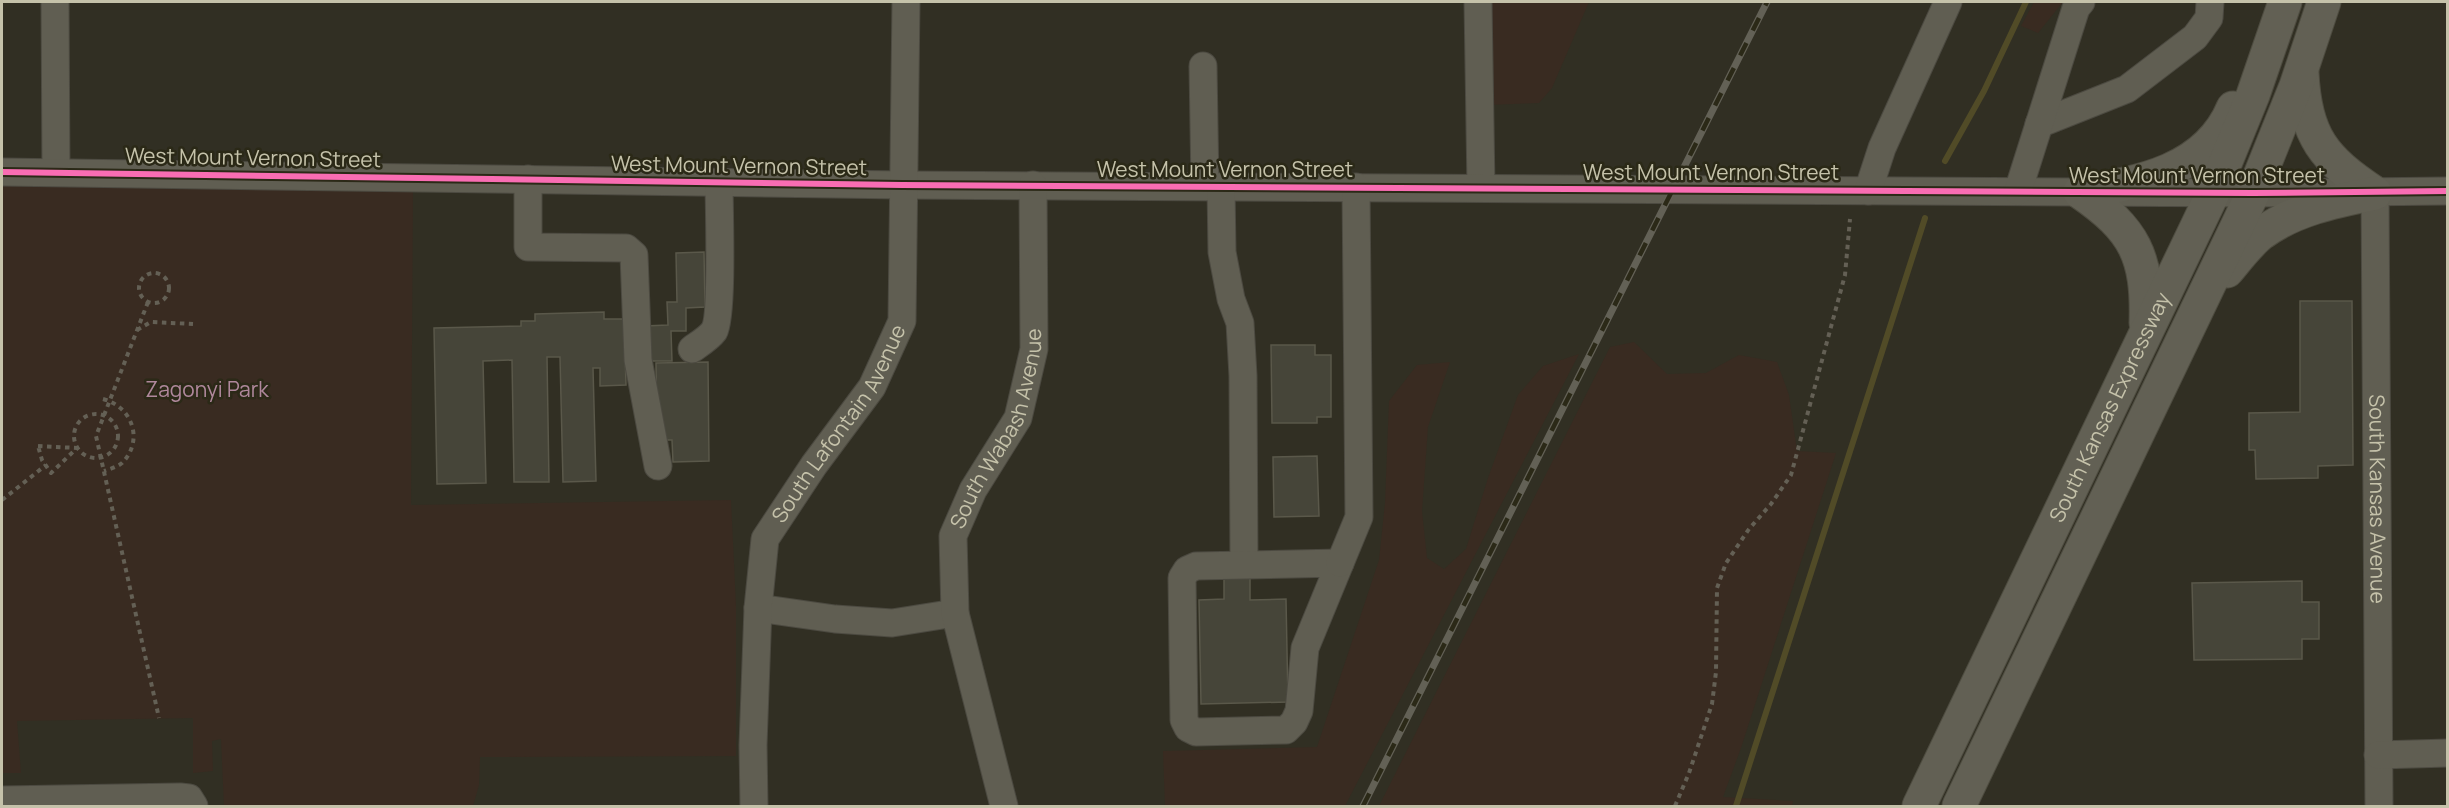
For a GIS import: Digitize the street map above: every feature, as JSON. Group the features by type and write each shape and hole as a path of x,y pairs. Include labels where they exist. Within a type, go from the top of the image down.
{"main road":[{"path":"2080,192 2159,176 2178,167 2209,144 2230,114 2269,4 2275,2"},
{"name":"South Kansas Expressway","path":"1919,807 2213,193 2253,95 2285,2"},
{"name":"South Kansas Expressway","path":"1959,807 2253,193 2324,2"},
{"path":"2301,68 2310,123 2326,154 2337,166 2375,193"},
{"path":"2080,192 2116,219 2140,258 2146,278 2146,333"},
{"path":"2190,322 2225,273 2261,234 2305,211 2375,193"}],"street":[{"path":"55,2 56,172"},
{"name":"South Lafontain Avenue","path":"754,807 753,745 758,608 765,539 814,465 872,387 902,321 906,2"},
{"path":"1478,2 1481,188"},
{"path":"1868,191 1882,148 1948,2"},
{"path":"2018,191 2076,8 2081,2"},
{"path":"2039,124 2127,89 2195,37 2209,18 2210,2"},
{"path":"1203,66 1213,187 1222,252 1231,299 1240,323 1243,376 1244,564"},
{"name":"West Mount Vernon Street","path":"2,172 1213,187 2213,193 2448,192"},
{"path":"528,179 528,246 626,248 634,255 638,360 658,466"},
{"path":"692,349 714,331 716,324 719,291 719,182"},
{"name":"South Wabash Avenue","path":"1004,807 955,613 953,536 973,490 1018,418 1034,349 1033,185"},
{"path":"1340,563 1196,566 1187,570 1182,578 1184,720 1188,728 1196,732 1286,730 1294,722 1299,711 1305,648 1359,517 1356,187"},
{"name":"South Kansas Avenue","path":"2375,193 2379,807"},
{"path":"758,608 835,619 892,623 955,613"},
{"path":"2378,755 2448,753"},
{"path":"2,800 86,803 180,797 189,798 194,807"}],"path":[{"path":"1675,807 1689,774 1712,704 1716,672 1717,588 1726,563 1791,475 1845,275 1850,219"},
{"path":"155,273 163,276 168,281 170,289 168,296 162,301 148,302 141,297 139,289 141,280 155,273"},
{"path":"148,302 96,436 159,718"},
{"path":"137,330 151,321 193,324"},
{"path":"103,399 123,409 135,436 130,451 120,465 104,471"},
{"path":"91,414 104,415 112,420 117,429 118,438 109,454 101,458 91,458 77,448 74,437 77,425 91,414"},
{"path":"38,446 77,448 51,474 38,446"},
{"path":"2,500 46,465"}],"green space":[{"path":"1488,2 1589,2 1552,88 1539,103 1487,105"},
{"path":"2034,2 2063,2 2038,33 2021,26"},
{"name":"Zagonyi Park","path":"2,182 413,186 411,505 731,500 736,606 736,756 480,757 479,785 473,806 224,806 221,739 212,741 213,771 193,773 193,718 17,721 21,773 2,773"},
{"path":"1634,342 1667,374 1706,373 1739,355 1777,362 1789,395 1797,451 1836,453 1741,748 1723,797 1793,801 1792,806 1379,806 1610,347"},
{"path":"1579,354 1345,806 1165,806 1163,751 1317,747 1379,560 1385,503 1389,401 1417,365 1450,362 1428,427 1422,511 1427,558 1444,569 1466,549 1488,478 1518,395 1543,366"}],"building":[{"path":"704,252 705,307 686,308 686,331 671,331 672,361 644,361 644,326 668,325 667,302 677,302 676,253"},
{"path":"2300,301 2352,301 2353,465 2318,466 2318,478 2256,479 2255,450 2249,450 2249,413 2300,412"},
{"path":"604,312 604,319 624,319 626,385 600,386 600,368 593,368 596,481 563,482 560,357 547,357 549,482 514,482 512,360 483,361 486,483 437,484 434,328 521,326 521,321 535,321 535,314"},
{"path":"1271,345 1315,345 1315,355 1331,355 1331,417 1317,417 1317,423 1272,423"},
{"path":"708,362 709,461 673,462 672,440 657,440 656,363"},
{"path":"1317,456 1319,516 1274,517 1273,457"},
{"path":"1250,574 1250,600 1286,599 1288,702 1201,704 1199,600 1224,599 1224,575"},
{"path":"2302,581 2302,602 2319,602 2319,639 2302,639 2302,659 2194,660 2192,583"}],"waterway":[{"path":"1945,161 1984,91 2026,2"},
{"path":"1736,806 1925,218"}],"railway":[{"path":"1363,806 1767,2"}],"cycle path":[{"path":"2,172 902,185 2253,193 2448,191"}]}
